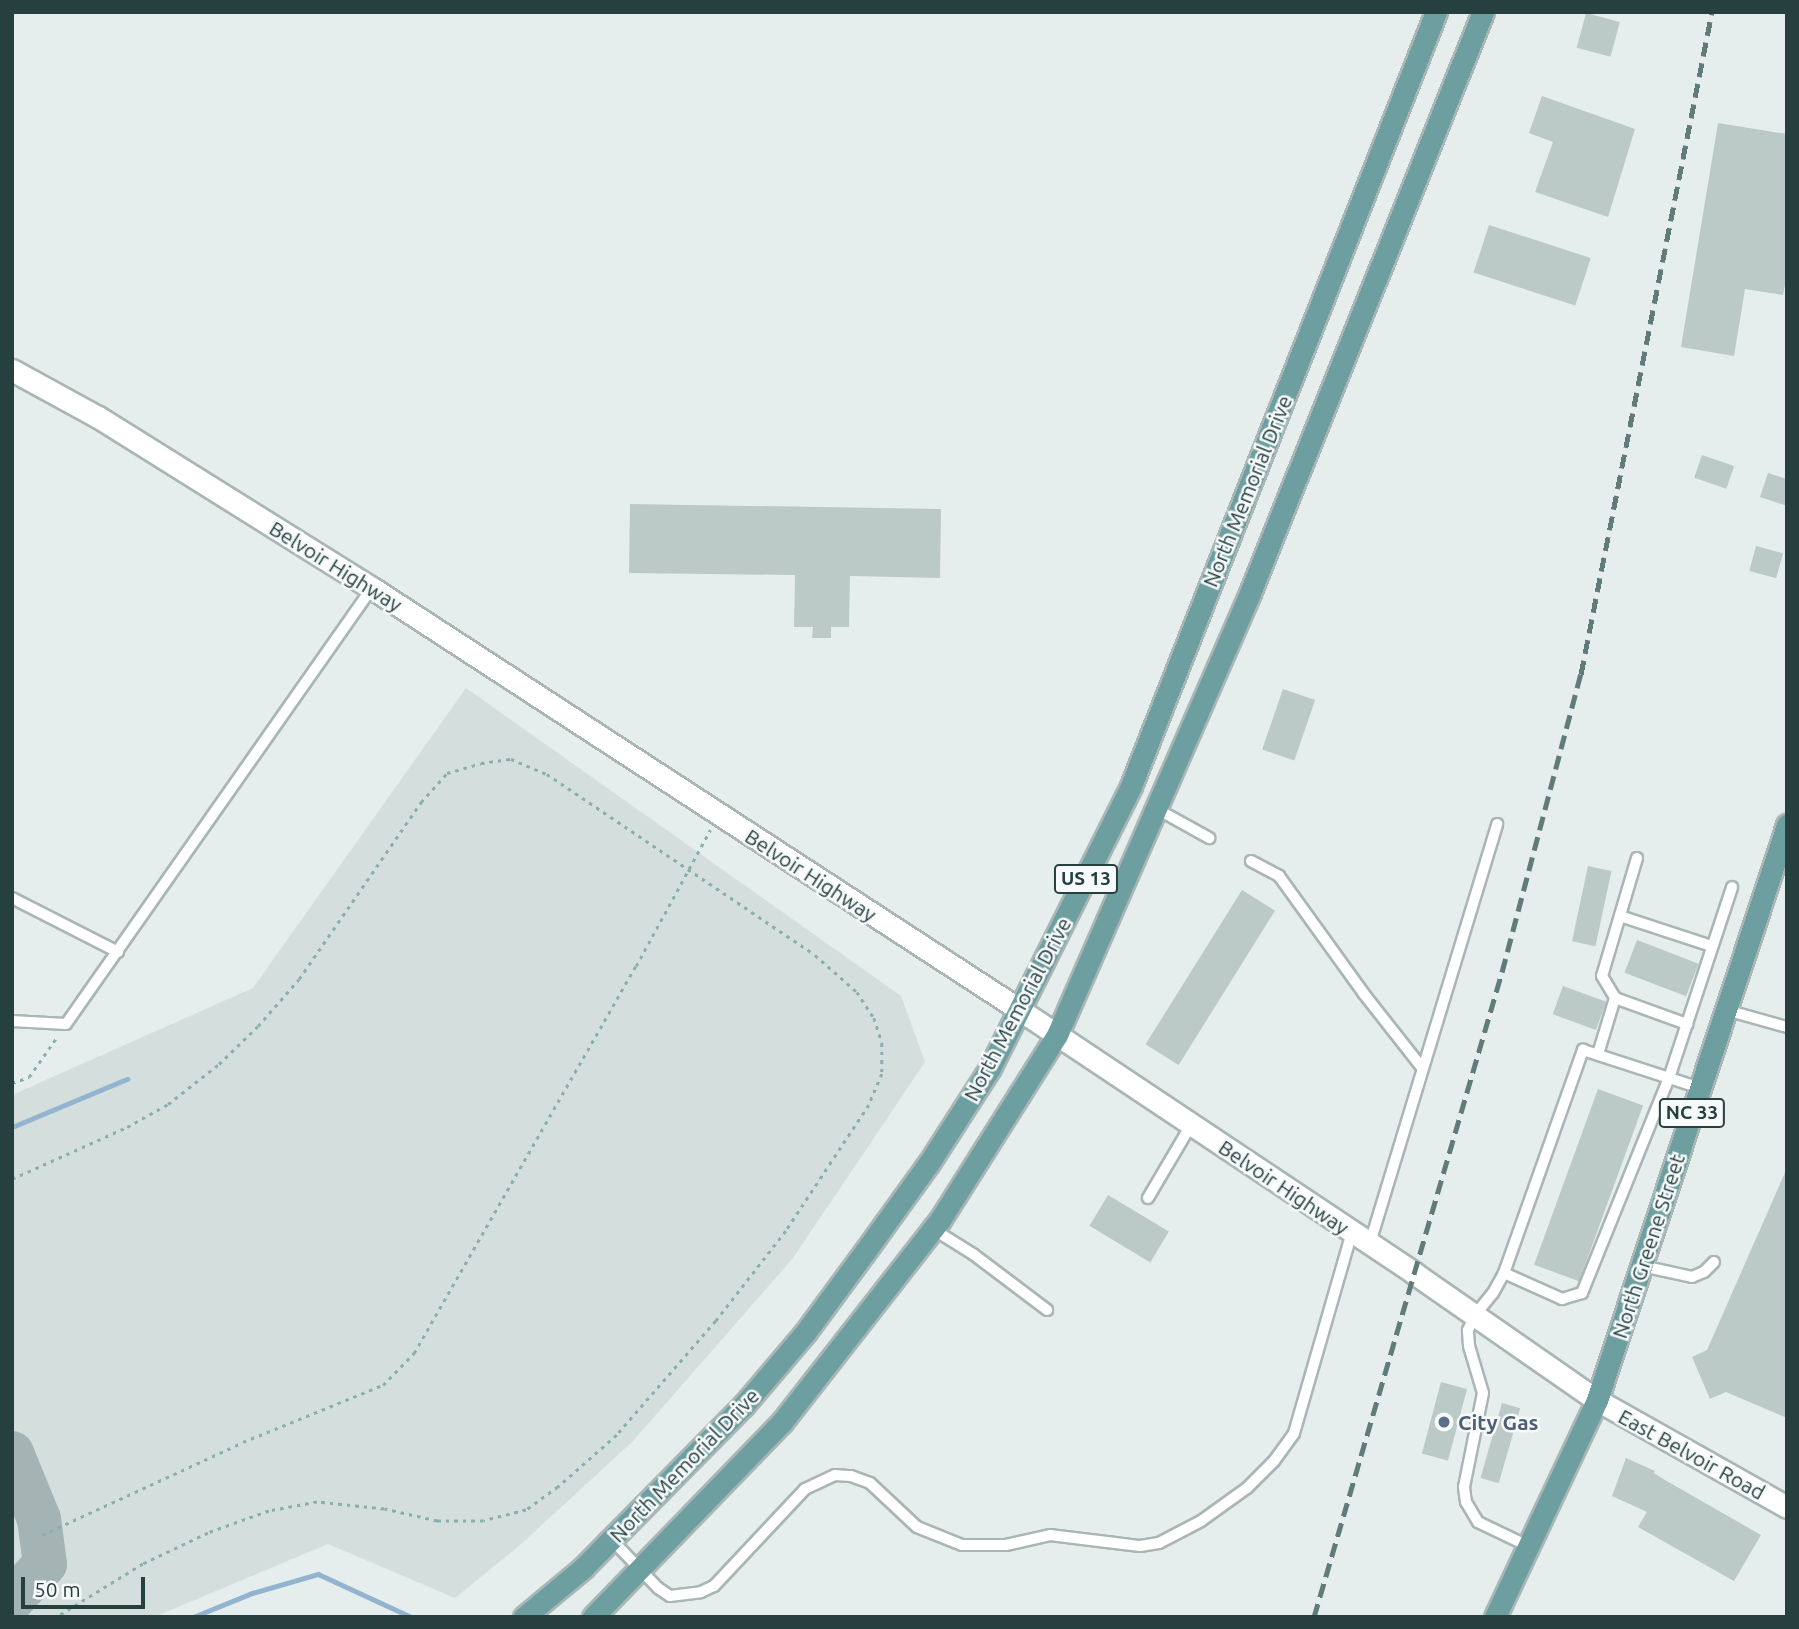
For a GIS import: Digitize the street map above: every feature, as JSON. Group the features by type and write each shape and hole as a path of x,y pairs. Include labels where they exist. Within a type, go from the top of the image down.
{"main road":[{"name":"North Memorial Drive","path":"524,1617 612,1540 743,1406 805,1333 929,1163 990,1068 1131,786 1436,12"},
{"name":"North Memorial Drive","path":"593,1617 782,1422 933,1228 1057,1035 1250,593 1483,12"},
{"name":"North Greene Street","path":"1495,1617 1597,1400 1787,825"}],"street":[{"name":"Belvoir Highway","path":"14,376 98,417 372,587 1020,1010 1475,1315 1597,1400"},
{"name":"East Belvoir Road","path":"1597,1400 1787,1507"}],"lane":[{"path":"12,1021 66,1024 372,587"},
{"path":"1157,809 1209,838"},
{"path":"612,1540 658,1588 670,1596 686,1596 715,1586 805,1489 835,1475 851,1476 870,1483 916,1527 962,1545 1006,1545 1051,1535 1140,1546 1159,1544 1177,1536 1247,1488 1274,1461 1294,1433 1423,1069 1497,824"},
{"path":"1637,858 1602,976 1615,998 1686,1024"},
{"path":"1251,861 1279,876 1364,994 1423,1069"},
{"path":"1504,1273 1562,1299 1582,1293 1669,1078 1732,887"},
{"path":"12,898 118,952"},
{"path":"1620,916 1712,946"},
{"path":"1598,1054 1615,998"},
{"path":"1726,1010 1787,1027"},
{"path":"1528,1546 1478,1522 1466,1503 1464,1487 1483,1393 1469,1346 1468,1331 1475,1315 1493,1293 1504,1273 1583,1050 1700,1088"},
{"path":"1148,1198 1191,1125"},
{"path":"933,1228 973,1254 1047,1310"},
{"path":"1641,1266 1692,1277 1704,1272 1714,1262"}],"path":[{"path":"12,1179 127,1127 168,1104 219,1064 258,1026 299,979 421,802 447,773 481,763 512,759 547,774 815,955 857,992 874,1017 882,1043 882,1074 869,1105 786,1231 662,1385 617,1435 558,1487 526,1510 483,1521 437,1521 384,1509 317,1502 269,1511 208,1533 143,1564 57,1617"},
{"path":"42,1535 243,1442 383,1385 414,1353 690,869 718,815"},
{"path":"12,1083 29,1077 66,1024"}],"shaded area":[{"path":"466,688 901,996 925,1062 793,1258 633,1441 519,1546 455,1598 328,1544 154,1617 12,1617 12,1095 253,988"}],"building":[{"path":"1586,13 1620,22 1610,57 1577,48"},
{"path":"1542,96 1635,129 1608,217 1535,192 1553,142 1529,133"},
{"path":"1718,123 1787,134 1787,274 1783,295 1745,289 1734,356 1681,347"},
{"path":"1489,225 1591,258 1575,306 1474,273"},
{"path":"1702,455 1734,466 1726,489 1694,478"},
{"path":"1768,473 1787,479 1787,506 1760,497"},
{"path":"630,504 941,509 940,578 850,576 849,627 831,627 831,638 812,638 813,627 794,627 795,575 629,573"},
{"path":"1756,546 1783,553 1776,578 1749,571"},
{"path":"1283,689 1315,700 1294,761 1262,750"},
{"path":"1588,866 1611,871 1595,946 1572,941"},
{"path":"1242,890 1275,911 1179,1065 1146,1044"},
{"path":"1637,940 1699,964 1686,996 1624,973"},
{"path":"1563,986 1606,1002 1596,1030 1553,1014"},
{"path":"1598,1089 1643,1105 1579,1281 1534,1265"},
{"path":"1787,1168 1787,1418 1726,1392 1710,1399 1692,1357 1707,1350"},
{"path":"1108,1195 1169,1232 1150,1262 1089,1226"},
{"name":"City Gas","path":"1441,1382 1467,1389 1448,1460 1422,1453"},
{"name":"City Gas","path":"1502,1403 1520,1408 1499,1483 1481,1478"},
{"path":"1626,1458 1655,1471 1654,1473 1665,1480 1761,1535 1734,1581 1638,1527 1647,1512 1612,1496"}],"waterway":[{"path":"12,1127 127,1079"},
{"path":"193,1617 252,1593 318,1574 411,1617"}],"taxiway":[{"path":"12,1453 39,1519 45,1564 12,1600"}],"railway":[{"path":"1314,1617 1502,972 1581,674 1712,12"}],"place":[{"name":"City Gas","path":"1444,1422"}]}
